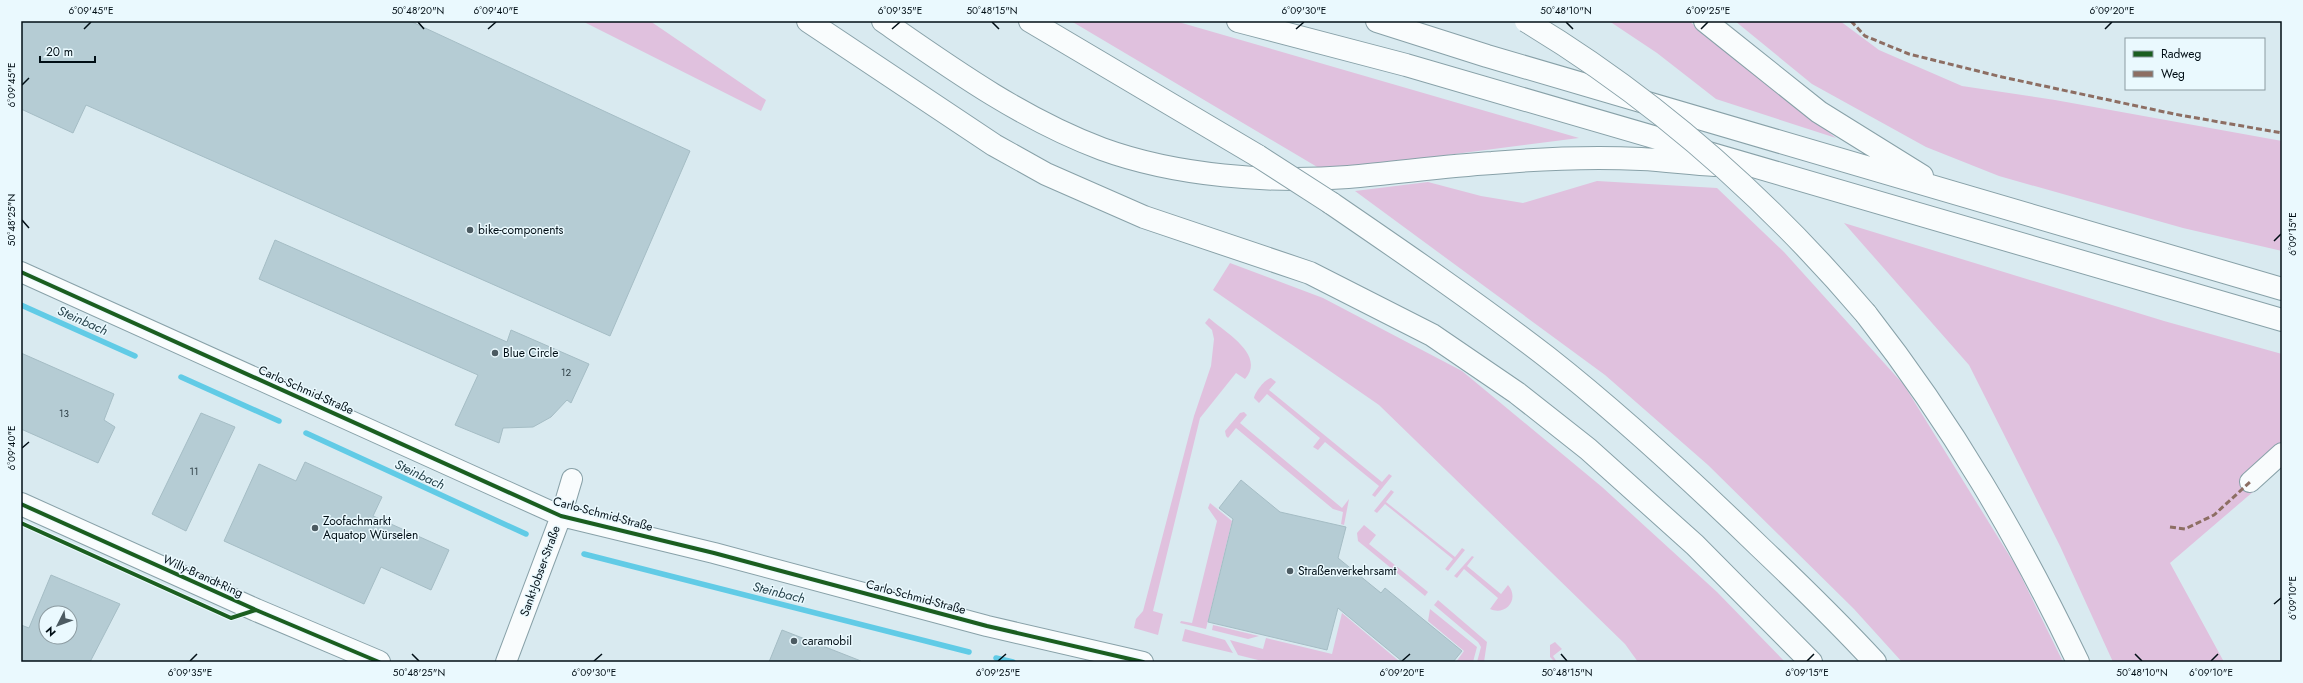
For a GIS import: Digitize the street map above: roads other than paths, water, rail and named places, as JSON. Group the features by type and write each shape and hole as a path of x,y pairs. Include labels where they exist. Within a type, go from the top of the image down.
{"main road":[{"path":"808,21 994,145 1046,174 1144,217 1310,273 1432,335 1517,393 1594,454 1695,545 1811,662"},
{"path":"883,21 937,59 1002,99 1062,132 1103,149 1149,162 1196,171 1270,179 1346,177 1494,162 1640,159 1760,169"},
{"path":"1030,21 1258,156 1331,203 1447,283 1548,358 1601,402 1700,489 1842,626 1875,662"},
{"path":"1238,21 1406,66 2282,320"},
{"path":"1377,21 1487,56 2282,289"},
{"path":"1526,21 1602,70 1696,141 1783,222 1866,314 1925,391 1983,482 2014,537 2078,662"},
{"path":"1705,21 1819,112 1949,192"},
{"name":"Willy-Brandt-Ring","path":"21,504 256,610 379,662"}],"street":[{"name":"Carlo-Schmid-Straße","path":"21,272 561,516 714,553 987,626 1143,662"},
{"path":"2250,482 2282,453"},
{"name":"Sankt-Jobser-Straße","path":"506,662 561,516 572,479"}],"waterway":[{"name":"Steinbach","path":"21,305 135,356"},
{"name":"Steinbach","path":"181,377 279,421"},
{"name":"Steinbach","path":"306,433 526,534"},
{"name":"Steinbach","path":"584,554 969,652"},
{"name":"Steinbach","path":"996,658 1013,662"}],"place":[{"name":"bike-components","path":"470,230"},
{"name":"Blue Circle","path":"495,353"},
{"name":"Zoofachmarkt Aquatop Würselen","path":"315,528"},
{"name":"Straßenverkehrsamt","path":"1290,571"},
{"name":"caramobil","path":"794,641"}]}
